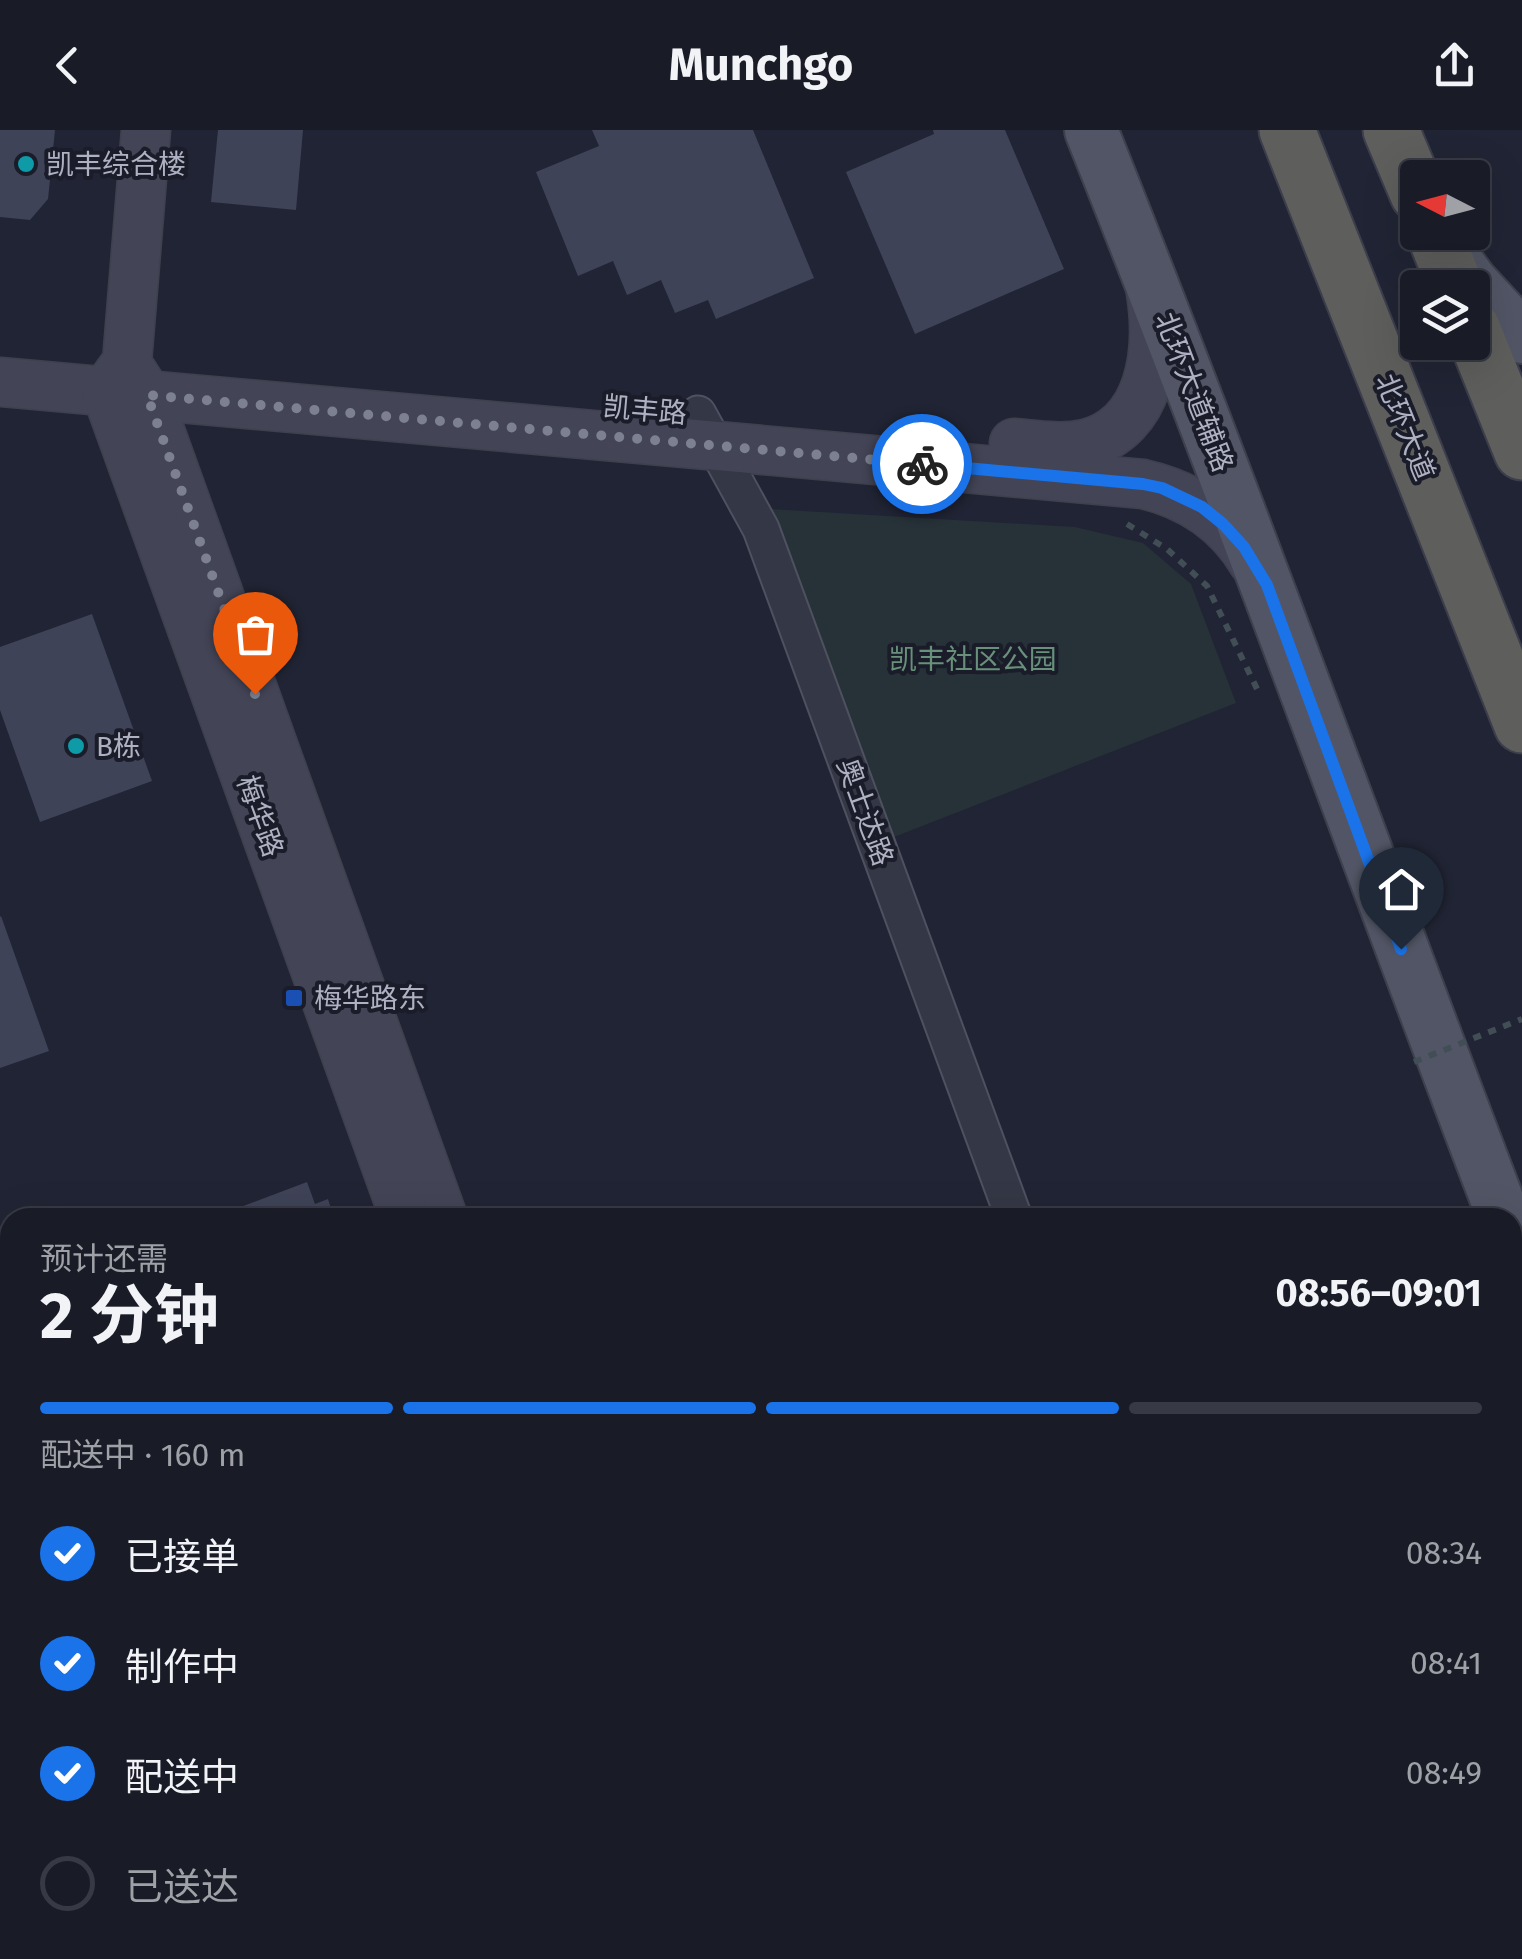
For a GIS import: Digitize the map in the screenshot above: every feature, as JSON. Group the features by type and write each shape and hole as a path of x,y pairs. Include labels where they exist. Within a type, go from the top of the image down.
{"highway":[{"name":"北环大道","path":"1287,130 1522,725"},
{"path":"1485,360 1522,452"}],"main road":[{"name":"梅华路","path":"146,130 127,383 402,1208"},
{"name":"北环大道辅路","path":"1091,130 1267,585 1500,1208"},
{"path":"1453,250 1472,284 1522,337"},
{"name":"凯丰路","path":"0,382 127,383 706,430 1056,447 1084,444 1118,427 1144,396 1152,362 1153,322 1147,270"},
{"name":"凯丰路","path":"0,351 127,383"},
{"name":"梅华路","path":"127,383 439,1208"},
{"name":"凯丰路","path":"706,430 1162,488 1202,507 1223,524 1244,547 1267,585"}],"street":[{"name":"奥士达路","path":"706,430 761,529 1010,1208"}],"path":[{"path":"1111,518 1167,549 1207,586 1267,711"},
{"path":"1414,1062 1522,1020"}],"green space":[{"name":"凯丰社区公园","path":"770,509 1075,527 1143,543 1191,584 1236,703 894,837"}],"building":[{"name":"凯丰综合楼","path":"0,130 55,130 48,199 30,220 0,217"},
{"path":"218,130 303,130 296,210 211,202"},
{"path":"592,130 753,130 814,278 716,319 708,300 675,313 661,280 627,295 613,261 578,276 536,172 599,146"},
{"path":"933,130 1005,130 1064,269 915,334 846,172 934,134"},
{"name":"B栋","path":"92,614 152,781 40,822 0,710 0,647"},
{"path":"0,917 49,1051 0,1068"},
{"path":"307,1182 315,1204 328,1199 331,1208 238,1208"}],"way so far":[{"path":"255,694 147,395 922,464"}],"place":[{"name":"凯丰综合楼","path":"26,164"},
{"name":"B栋","path":"76,746"},
{"name":"梅华路东","path":"294,998"}],"route":[{"path":"922,464 1143,484 1181,496 1223,524 1244,547 1267,585 1401,949"}]}
